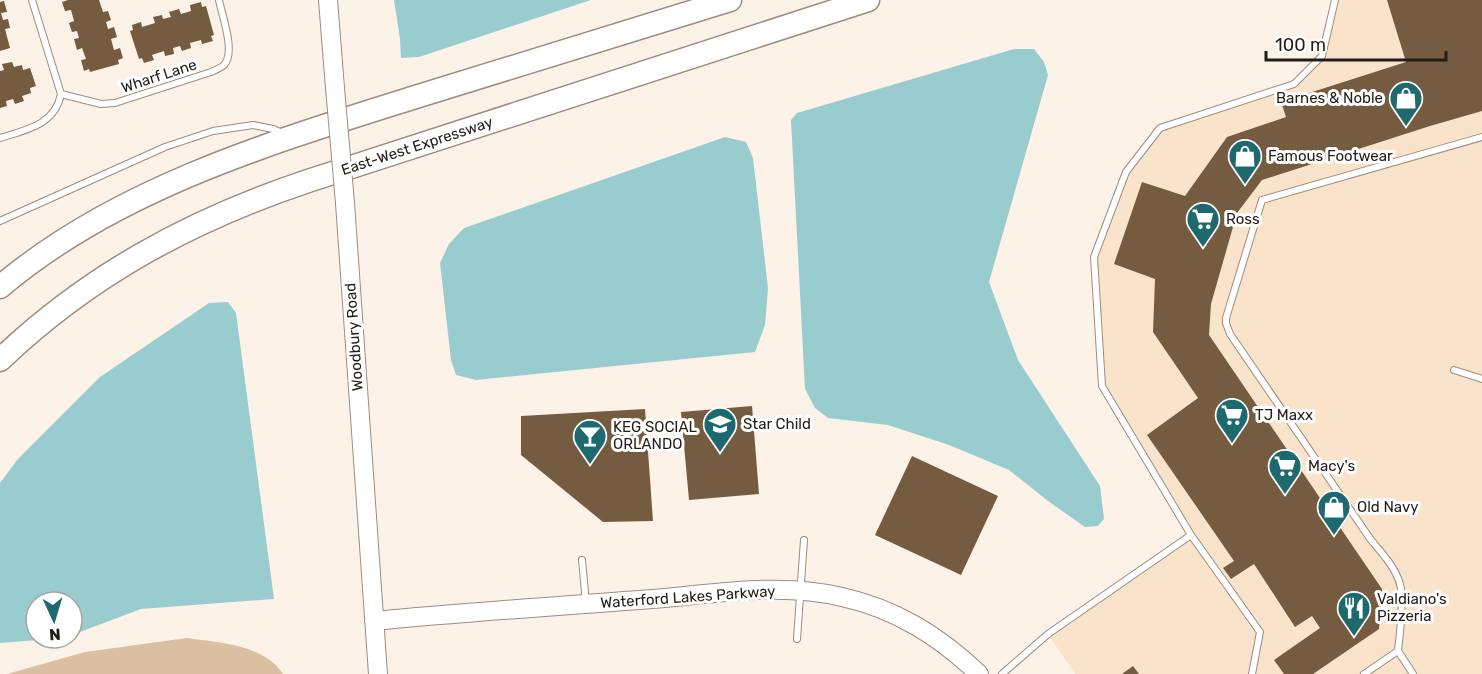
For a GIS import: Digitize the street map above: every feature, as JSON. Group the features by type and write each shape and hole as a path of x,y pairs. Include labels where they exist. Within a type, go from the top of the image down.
{"highway":[{"path":"0,287 73,233 134,202 233,158 566,49 730,0"},
{"name":"East-West Expressway","path":"0,360 57,310 111,272 166,239 226,211 287,188 868,0"}],"street":[{"name":"Woodbury Road","path":"328,0 345,203 378,674"},
{"name":"Waterford Lakes Parkway","path":"374,621 724,593 799,591 854,600 907,620 944,643 979,674"}],"lane":[{"path":"0,138 36,127 45,121 55,110 61,94 32,0"},
{"name":"Wharf Lane","path":"61,94 101,104 115,103 218,69 226,63 229,48 219,0"},
{"path":"1252,674 1260,632 1191,535 1102,386 1094,257 1126,172 1160,128 1294,84 1322,56 1335,0"},
{"path":"0,221 165,147 213,131 253,124 292,137"},
{"path":"1413,674 1398,651 1401,587 1392,566 1371,540 1230,334 1226,318 1262,200 1482,137"},
{"path":"1454,370 1482,379"},
{"path":"1002,674 1047,634 1191,535"},
{"path":"797,639 804,540"},
{"path":"582,560 586,604"},
{"path":"1364,674 1398,651"}],"shaded area":[{"path":"1335,0 1482,0 1482,674 1075,674 1048,634 1191,535 1102,386 1094,257 1126,172 1160,128 1294,84 1322,56"},
{"path":"187,638 227,644 253,651 264,656 283,674 7,674 85,652"}],"water":[{"path":"394,0 591,0 419,57 401,58"},
{"path":"1014,49 1034,49 1044,62 1048,75 989,282 1018,360 1100,486 1104,519 1098,526 1085,527 1009,470 949,445 888,425 828,418 815,408 805,389 791,120 797,113"},
{"path":"725,137 746,142 753,158 768,288 765,325 755,352 476,380 456,375 451,360 440,263 449,244 464,228"},
{"path":"228,302 236,313 274,599 141,609 84,630 84,590 24,590 24,641 0,643 0,483 18,459 100,377 209,303"}],"building":[{"path":"99,0 103,12 108,11 111,20 106,22 108,29 114,27 117,37 111,39 114,50 120,48 123,58 118,60 119,64 90,72 89,69 84,71 81,60 86,59 82,48 77,50 74,39 79,38 77,31 72,32 69,23 74,21 71,10 65,11 62,2"},
{"path":"1387,0 1482,0 1482,111 1262,180 1237,213 1211,304 1209,335 1382,589 1379,629 1313,674 1284,674 1274,660 1320,628 1312,616 1295,627 1254,564 1231,579 1223,568 1234,561 1147,435 1198,398 1153,332 1155,279 1114,264 1142,182 1185,196 1227,137 1286,117 1281,102 1406,62"},
{"path":"4,1 7,12 1,13 3,20 8,19 10,28 5,29 10,48 0,51 0,2"},
{"path":"201,2 202,7 206,6 214,35 211,36 213,41 202,44 201,40 190,43 191,48 182,51 180,46 173,48 174,54 165,56 164,51 152,55 154,60 144,63 142,58 139,59 130,31 133,30 132,25 141,22 142,27 155,23 153,17 162,15 163,19 171,17 169,12 179,9 181,14 191,11 190,5"},
{"path":"12,62 14,67 22,65 23,70 30,68 36,86 30,88 31,93 22,96 24,101 15,104 13,99 6,101 7,106 0,108 0,71 4,70 2,64"},
{"name":"Star Child","path":"752,406 759,494 689,500 681,412"},
{"path":"645,409 653,521 603,522 521,455 521,416"},
{"path":"912,456 998,496 961,575 875,535"},
{"path":"1133,666 1139,674 1122,674"}],"place":[{"name":"Barnes & Noble","path":"1406,127"},
{"name":"Famous Footwear","path":"1245,185"},
{"name":"Ross","path":"1203,248"},
{"name":"TJ Maxx","path":"1232,444"},
{"name":"Star Child","path":"720,453"},
{"name":"KEG SOCIAL ORLANDO","path":"590,465"},
{"name":"Macy's","path":"1285,495"},
{"name":"Old Navy","path":"1334,536"},
{"name":"Valdiano's Pizzeria","path":"1354,637"}]}
